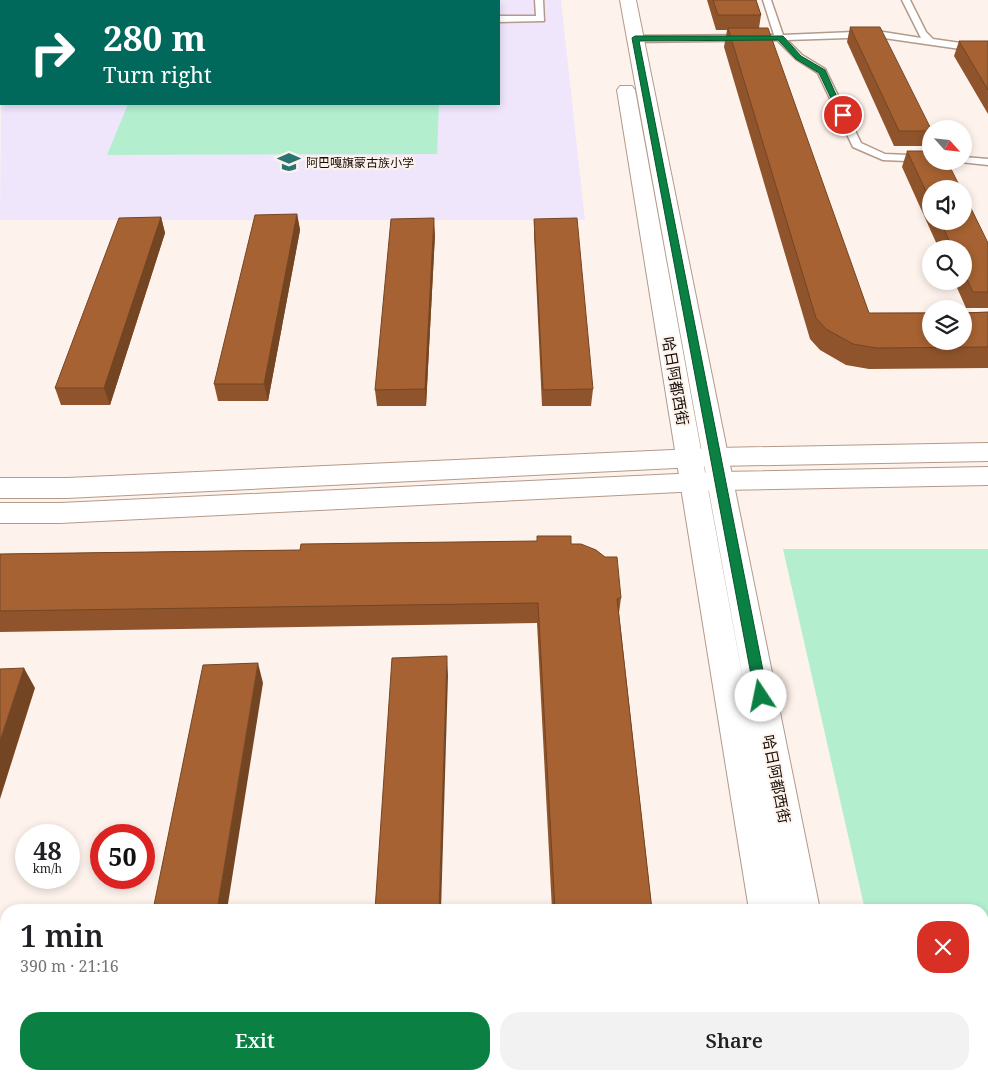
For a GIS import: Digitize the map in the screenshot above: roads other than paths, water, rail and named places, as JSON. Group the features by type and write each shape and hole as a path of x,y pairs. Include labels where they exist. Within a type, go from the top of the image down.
{"main road":[{"name":"哈日阿都西街","path":"611,0 766,904"},
{"name":"哈日阿都西街","path":"628,0 801,904"},
{"path":"0,488 691,470 988,452"},
{"path":"718,469 988,476"},
{"path":"0,513 60,513 691,470"}],"lane":[{"path":"500,19 541,19 539,0"},
{"path":"767,0 780,38 799,57 822,72 857,144 883,157 922,159"},
{"path":"906,0 922,33 930,42"},
{"path":"635,38 780,38 877,34 988,50"},
{"path":"972,161 988,162"}],"place":[{"name":"阿巴嘎旗蒙古族小学","path":"289,162"}]}
